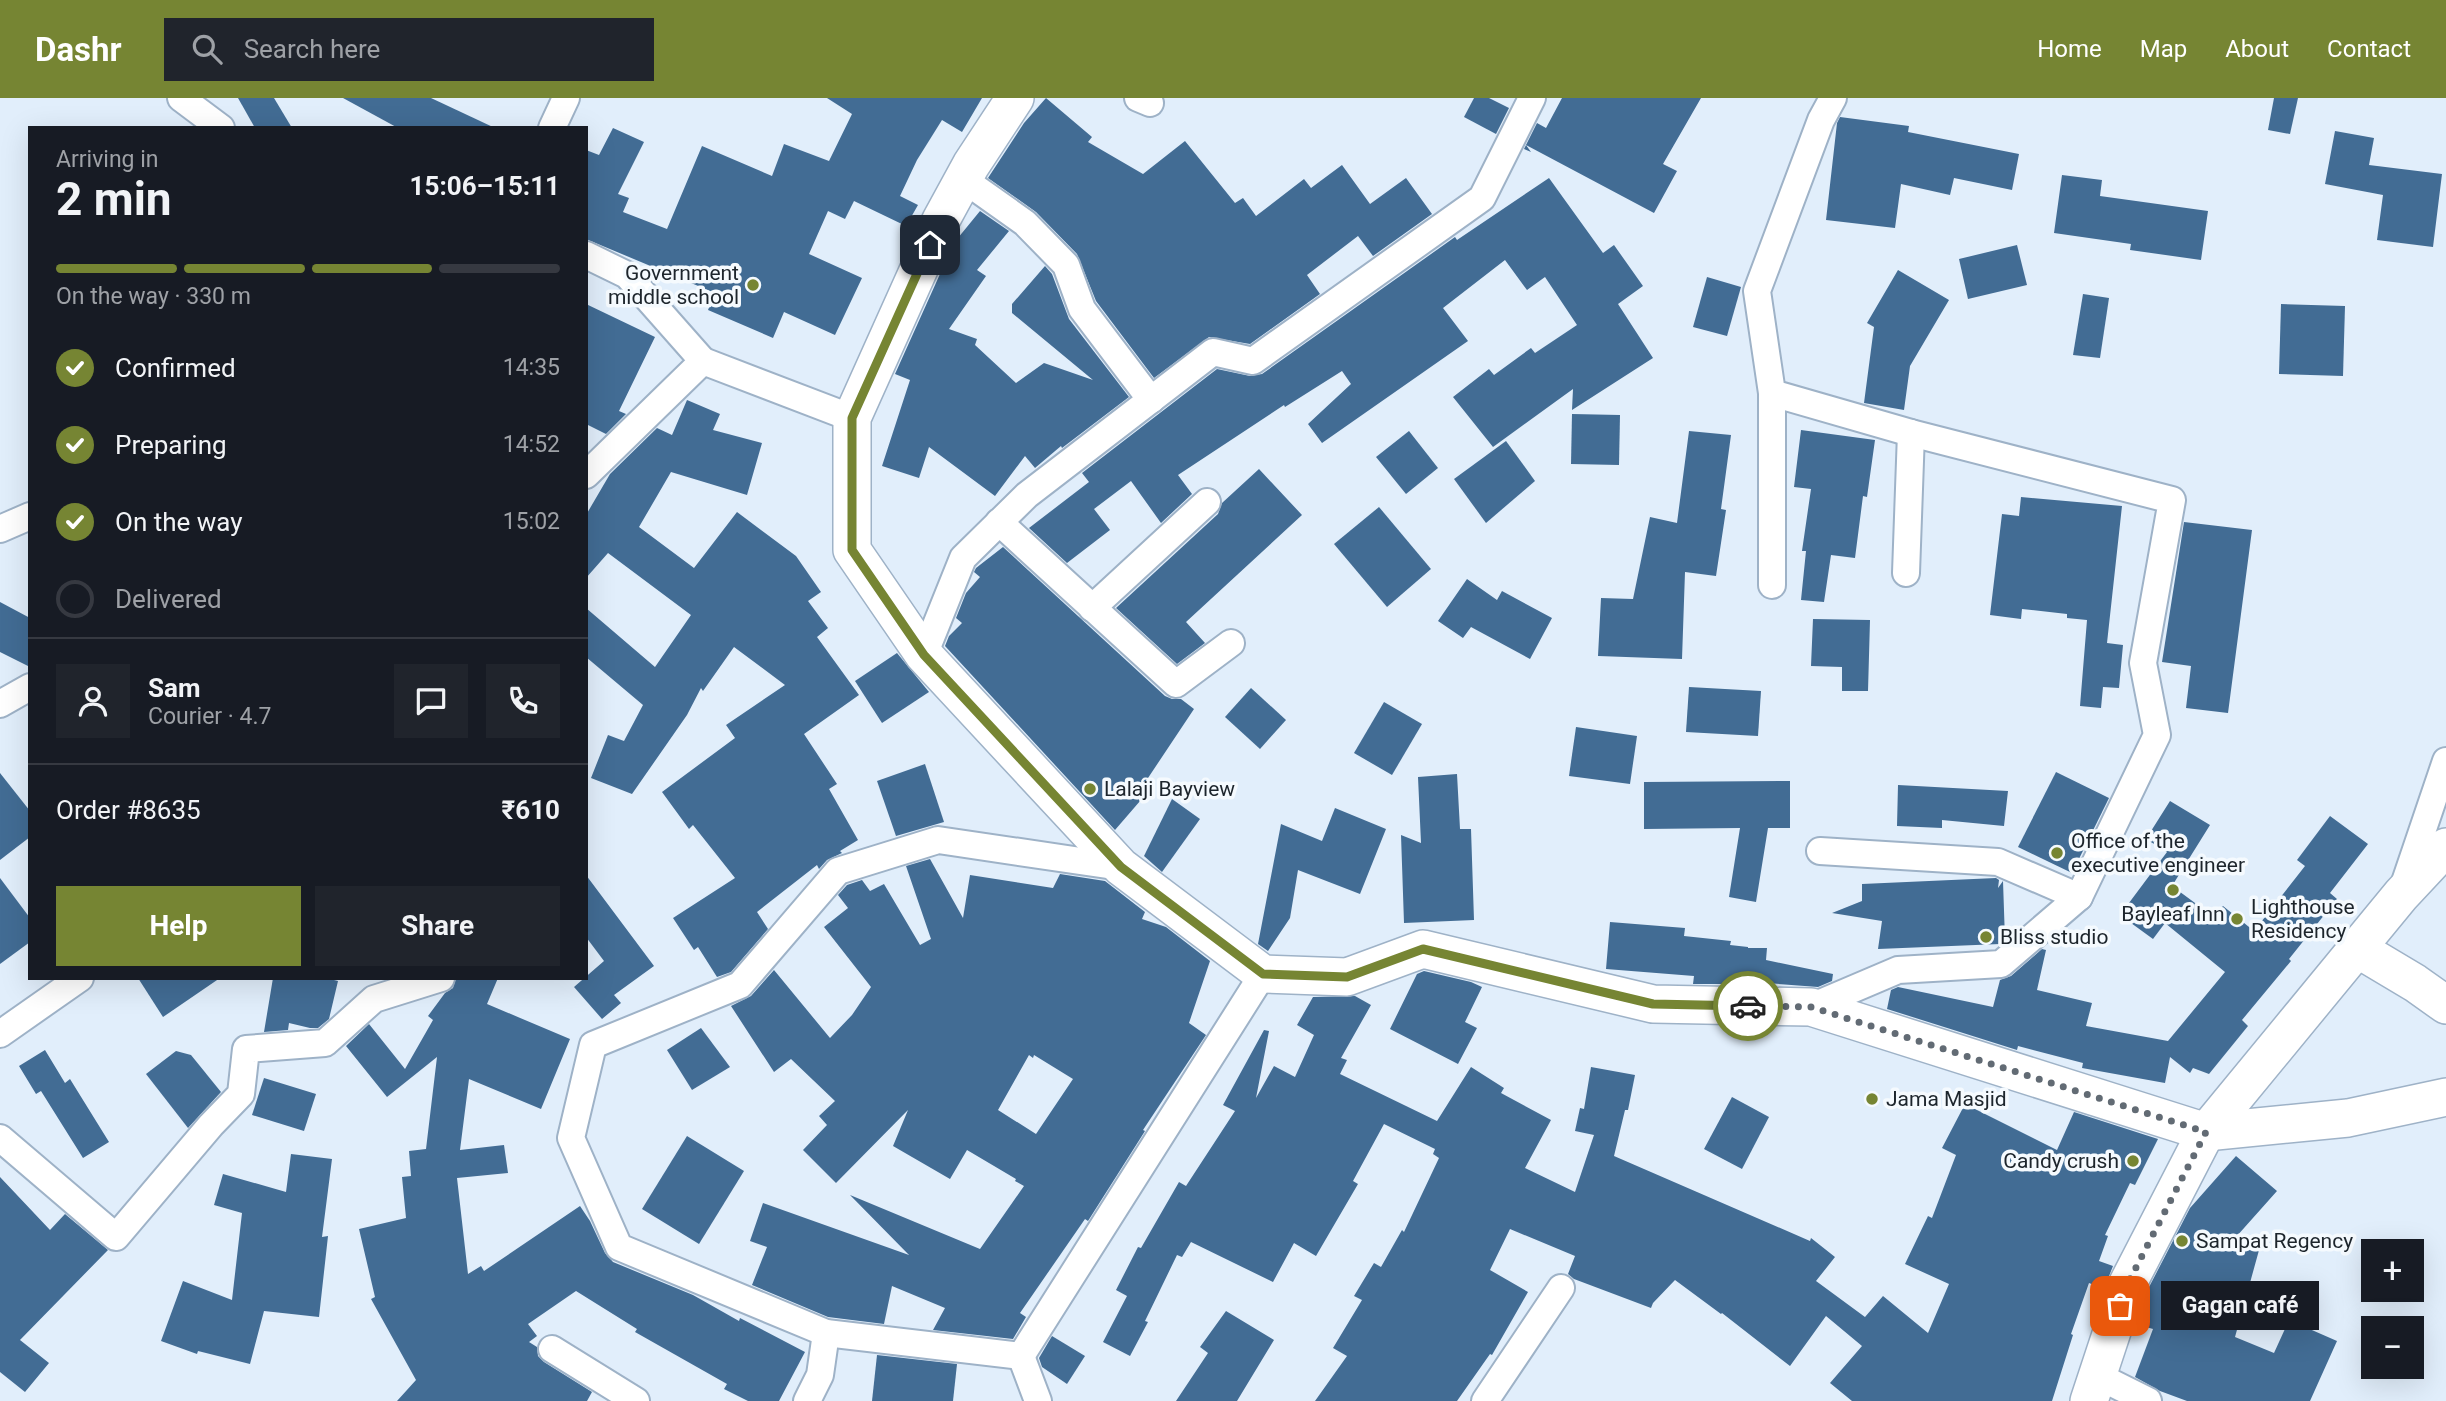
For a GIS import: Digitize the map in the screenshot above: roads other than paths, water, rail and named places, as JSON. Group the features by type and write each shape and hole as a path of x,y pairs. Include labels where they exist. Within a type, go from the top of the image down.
{"street":[{"path":"181,98 218,126"},
{"path":"553,126 566,98"},
{"path":"1015,98 963,179 941,220 852,418 852,550 924,655 1121,867 1263,974 1347,977 1423,949 1653,1004 1811,1007 2206,1132 2348,1118 2446,1097"},
{"path":"924,655 962,558 1027,495 1213,352 1253,360 1482,198 1532,98"},
{"path":"1772,585 1772,393 1757,291 1821,120 1833,98"},
{"path":"963,179 1025,223 1066,265 1082,309 1151,400"},
{"path":"588,256 627,275 703,361 852,418"},
{"path":"588,473 703,361"},
{"path":"1772,393 1911,433 2172,500 2143,663 2157,735 2079,897 2001,964 1898,971 1811,1007"},
{"path":"1906,573 1911,433"},
{"path":"1092,608 1207,502"},
{"path":"0,529 28,517"},
{"path":"999,522 1176,684 1231,643"},
{"path":"0,704 28,688"},
{"path":"2401,895 2446,761"},
{"path":"1021,1356 826,1333 619,1247 571,1138 593,1045 740,985 838,871 938,840 1121,867"},
{"path":"2148,1401 2093,1388 2128,1283 2206,1132 2401,895 2446,847"},
{"path":"1820,851 1998,862 2079,897"},
{"path":"2358,949 2446,1005"},
{"path":"1021,1356 1263,974"},
{"path":"0,1034 77,980"},
{"path":"0,1138 116,1237 211,1125 241,1094 246,1049 325,1043 374,999 435,980"},
{"path":"1485,1401 1562,1288"},
{"path":"807,1401 820,1375 826,1333"},
{"path":"552,1349 636,1401"},
{"path":"1021,1356 1038,1401"}],"place":[{"name":"Government middle school","path":"753,285"},
{"name":"Lalaji Bayview","path":"1090,789"},
{"name":"Office of the executive engineer","path":"2057,853"},
{"name":"Bayleaf Inn","path":"2173,890"},
{"name":"Lighthouse Residency","path":"2237,919"},
{"name":"Bliss studio","path":"1986,937"},
{"name":"Jama Masjid","path":"1872,1099"},
{"name":"Candy crush","path":"2133,1161"},
{"name":"Sampat Regency","path":"2182,1241"},
{"name":"Gagan café","path":"2120,1306"}]}
